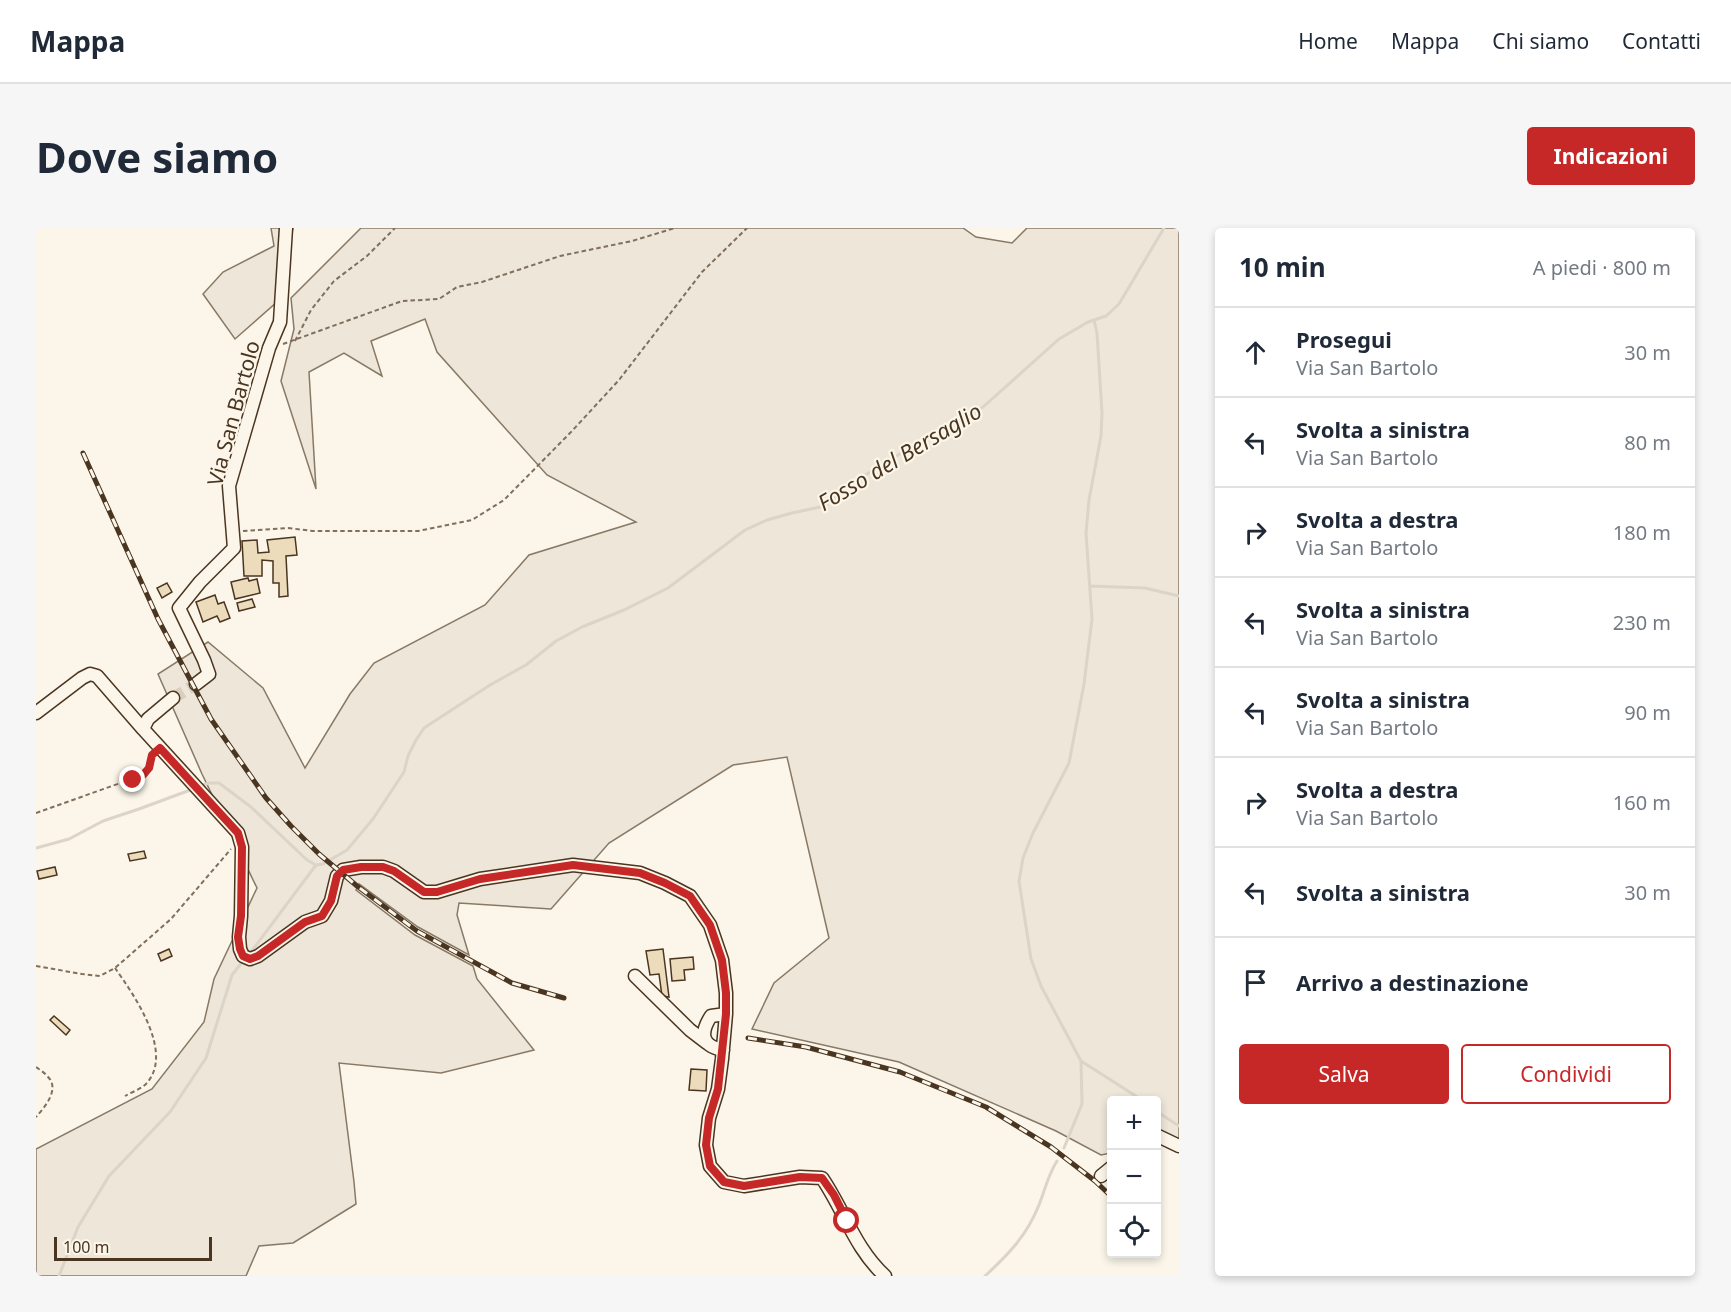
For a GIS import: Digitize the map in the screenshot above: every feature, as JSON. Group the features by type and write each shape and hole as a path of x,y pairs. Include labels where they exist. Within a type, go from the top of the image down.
{"street":[{"name":"Via San Bartolo","path":"196,684 209,674 179,608 200,582 234,548 228,486 269,348 280,322 286,228"},
{"path":"36,713 82,678 90,674 97,676 238,833 242,847 241,916 238,937 240,949 246,957 258,956 305,922 322,916 331,901 337,876 343,870 361,867 383,867 394,871 424,892 437,892 480,879 573,865 640,873 690,896 710,925 722,960 726,993 718,1089 709,1118 706,1145 710,1166 724,1182 744,1186 800,1177 822,1178 834,1195 854,1237 885,1276"},
{"path":"143,729 148,719 173,698"},
{"path":"635,976 690,1030 713,1048 723,1050"},
{"path":"707,1043 704,1034 705,1025 711,1016 726,1014"},
{"path":"1161,1137 1179,1146"},
{"path":"1101,1176 1107,1171"}],"path":[{"path":"295,341 311,310 334,281 367,256 395,228"},
{"path":"269,348 295,341 402,301 439,299 457,287 482,282 560,256 632,241 675,228"},
{"path":"231,532 288,528 313,531 418,531 472,520 504,500 572,431 619,380 702,272 747,228"},
{"path":"36,813 143,775 149,768 152,755 160,748"},
{"path":"36,966 100,976 115,968 171,919 228,852 241,843"},
{"path":"115,968 133,994 145,1018 154,1041 157,1059 154,1070 145,1085 125,1096"},
{"path":"36,1067 53,1084 52,1092 36,1117"}],"shaded area":[{"path":"271,228 293,228 278,301 235,339 203,294 223,272 274,246"},
{"path":"361,228 963,228 976,237 1012,243 1027,228 1179,228 1179,1147 1161,1144 1161,1096 1107,1096 1107,1154 1101,1155 1056,1131 899,1062 752,1029 774,983 829,938 787,757 733,765 609,843 551,909 459,903 457,915 469,955 418,927 359,884 356,890 415,935 473,966 477,979 534,1050 441,1073 339,1063 356,1204 293,1243 259,1246 246,1276 36,1276 36,1149 152,1089 204,1022 214,979 257,888 202,774 158,674 208,642 263,688 305,768 350,694 374,663 485,605 529,555 636,522 547,475 437,352 425,319 371,341 382,376 344,353 309,372 316,489 281,381 294,329 291,298"}],"building":[{"path":"295,537 297,555 286,556 288,596 279,597 279,583 273,583 273,561 262,560 262,576 244,576 242,541 257,540 258,553 269,552 267,540"},
{"path":"248,578 249,581 257,579 260,593 235,599 231,582"},
{"path":"167,583 172,592 162,598 157,588"},
{"path":"215,595 218,604 224,602 230,618 220,622 217,616 203,622 196,602"},
{"path":"252,599 255,607 239,611 237,603"},
{"path":"144,851 146,858 130,861 128,854"},
{"path":"55,867 57,875 39,879 37,871"},
{"path":"169,949 172,956 161,961 158,954"},
{"path":"663,949 669,997 662,996 659,974 650,975 646,951"},
{"path":"693,957 694,969 684,970 685,980 672,981 670,959"},
{"path":"54,1016 70,1030 66,1035 50,1020"},
{"path":"691,1069 707,1070 706,1091 689,1090"}],"waterway":[{"name":"Fosso del Bersaglio","path":"248,956 316,865 323,864 347,850 373,819 404,772 408,756 424,728 490,685 526,665 556,641 668,588 745,530 767,520 825,506 844,488 983,407 1059,339 1088,322 1106,316 1119,304 1164,228"},
{"path":"1064,1148 1082,1104 1081,1061 1041,986 1031,959 1019,881 1023,858 1033,833 1069,763 1084,684 1092,619 1086,533 1089,500 1101,436 1102,413 1097,333 1094,320"},
{"path":"1090,586 1145,588 1179,596"},
{"path":"199,786 219,783 251,807 307,860 316,865"},
{"path":"36,848 69,839 103,821 193,789"},
{"name":"Fosso del Bersaglio","path":"59,1276 78,1227 109,1176 170,1112 206,1058 232,975 243,961"},
{"path":"1081,1061 1136,1096"},
{"path":"1161,1114 1179,1126"},
{"path":"985,1276 1009,1252 1029,1226 1057,1161"}],"tunnel":[{"path":"173,698 196,684"}],"railway":[{"path":"83,453 158,619 211,719 266,798 319,854 417,931 512,983 564,998"},
{"path":"748,1038 806,1047 900,1072 986,1107 1051,1147 1107,1192"}],"route":[{"path":"133,780 143,775 149,768 152,755 160,748 238,833 242,847 241,916 238,937 243,956 250,959 258,956 305,922 322,916 331,901 337,876 343,870 361,867 383,867 394,871 424,892 437,892 480,879 573,865 640,873 690,896 710,925 722,960 726,993 718,1089 709,1118 706,1145 710,1166 724,1182 744,1186 800,1177 822,1178 834,1195 847,1221"}]}
